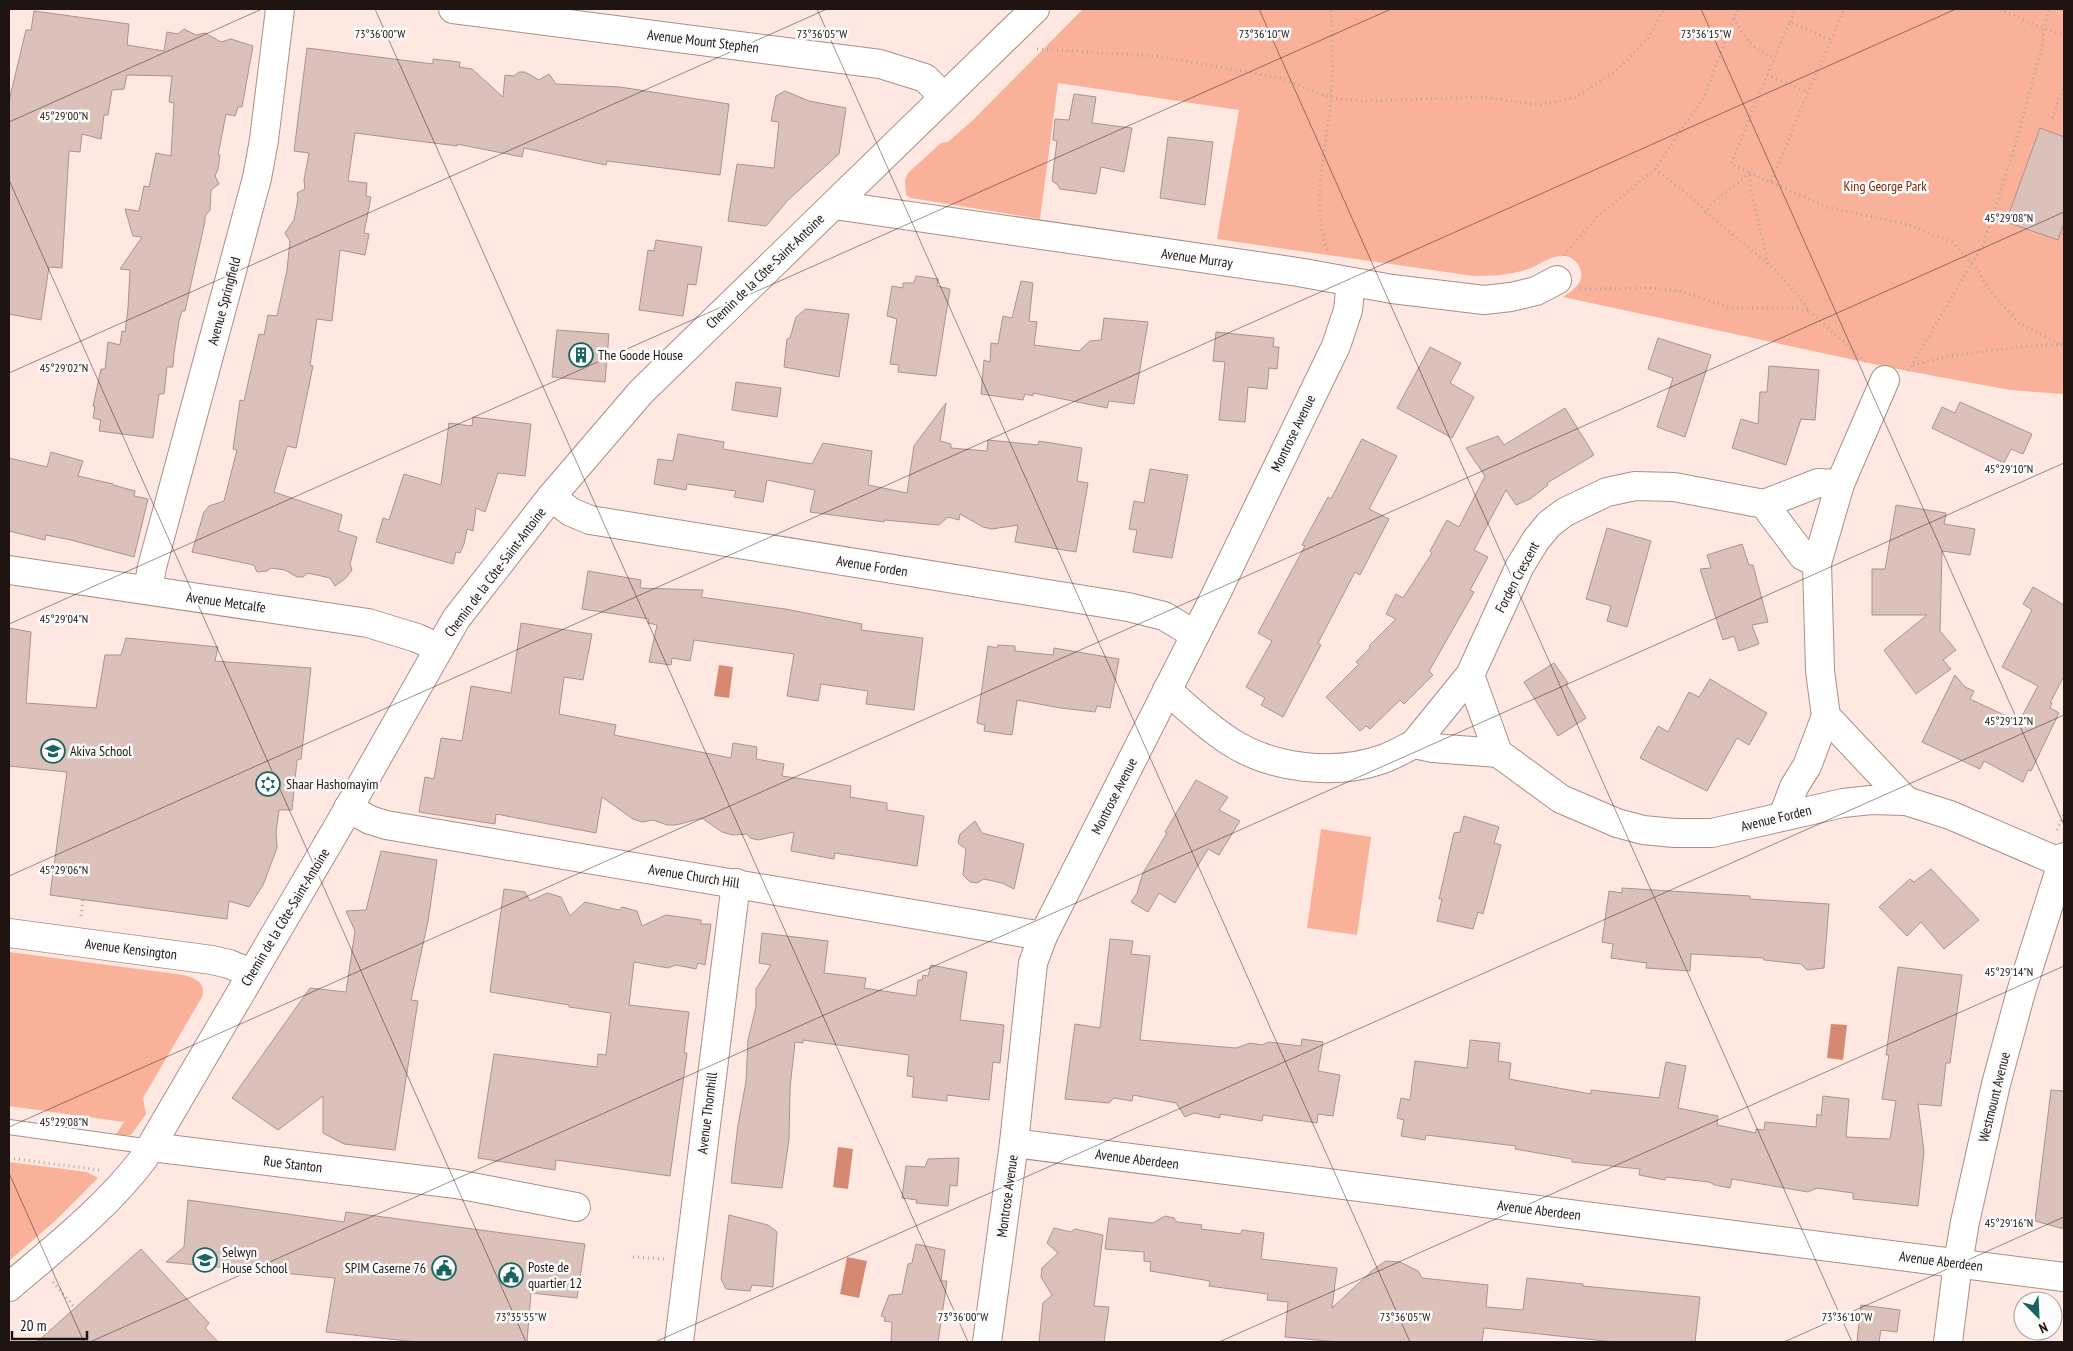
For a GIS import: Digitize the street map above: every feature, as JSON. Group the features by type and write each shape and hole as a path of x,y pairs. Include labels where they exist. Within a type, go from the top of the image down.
{"street":[{"name":"Avenue Springfield","path":"148,590 152,567 257,178 264,140 280,9"},
{"name":"Avenue Mount Stephen","path":"454,9 880,64 926,78 943,96"},
{"name":"Chemin de la Côte-Saint-Antoine","path":"9,1287 114,1194 151,1147 456,619 551,497 641,392 1034,9"},
{"name":"Avenue Murray","path":"834,205 1298,272 1392,289 1484,300 1511,298 1527,293 1563,275"},
{"name":"Montrose Avenue","path":"987,1342 1014,1143 1033,963 1044,936 1194,634 1216,594 1336,346 1348,310 1351,282"},
{"path":"1784,816 1794,787 1807,766 1826,716 1820,671 1817,563 1840,484 1886,373"},
{"path":"1817,563 1804,556 1764,504 1818,483 1840,484"},
{"name":"Forden Crescent","path":"1414,744 1470,675 1520,566 1536,540 1549,524 1566,512 1607,492 1635,486 1674,487 1764,504"},
{"name":"Avenue Forden","path":"551,497 571,512 598,522 1128,607 1164,616 1194,634"},
{"name":"Avenue Metcalfe","path":"9,570 368,623 417,638 439,648"},
{"path":"1167,690 1210,728 1231,742 1274,761 1319,767 1344,767 1384,759 1414,744 1433,748 1498,753 1470,675"},
{"path":"1826,716 1906,801"},
{"name":"Avenue Forden","path":"1498,753 1561,799 1617,823 1643,830 1674,834 1712,833 1843,803 1871,800 1906,801 1950,815 2063,862"},
{"name":"Avenue Church Hill","path":"348,808 370,820 386,825 1044,936"},
{"name":"Westmount Avenue","path":"1948,1342 1965,1222 1996,1084 2021,992 2063,862"},
{"name":"Avenue Thornhill","path":"679,1342 736,883"},
{"name":"Avenue Kensington","path":"9,933 212,960 229,964 251,973"},
{"name":"Avenue Aberdeen","path":"1014,1143 2064,1277"},
{"name":"Rue Stanton","path":"151,1147 456,1184 576,1206"}],"lane":[{"name":"Rue Stanton","path":"9,1128 151,1147"}],"path":[{"path":"1327,252 1320,230 1319,215 1321,165 1331,98 1330,9"},
{"path":"1037,49 1155,56 1280,78 1331,98 1365,101 1484,97 1540,105 1576,97 1617,70 1648,38 1664,9"},
{"path":"1737,9 1705,95 1654,169 1597,217 1563,275 1578,289 1679,290 1731,308 1793,308 1809,311"},
{"path":"1796,9 1731,164 1827,207 1906,224 1952,242 1978,271 1990,291 2019,323 2062,344"},
{"path":"1771,182 1844,9"},
{"path":"2000,9 2064,35"},
{"path":"1912,365 1984,243 2016,142 2043,42 2044,28 2049,9"},
{"path":"1734,17 1744,36 1759,52 1774,58"},
{"path":"1790,22 1831,40"},
{"path":"1767,75 1808,92"},
{"path":"2052,118 2064,88"},
{"path":"1654,169 1690,196 1706,212 1768,264 1796,292 1809,311 1846,345 1886,373 1950,356 2016,347 2062,344"},
{"path":"1706,212 1712,203 1750,173"},
{"path":"1750,173 1751,190 1768,264"},
{"path":"2057,830 2064,815"},
{"path":"80,925 83,900"},
{"path":"9,1158 106,1172"},
{"path":"634,1257 664,1260 665,1250"},
{"path":"48,1276 75,1308"}],"green space":[{"name":"King George Park","path":"1083,9 2064,9 2064,394 2010,390 1892,368 1563,297 1577,286 1581,277 1578,264 1572,258 1564,256 1554,257 1515,273 1474,276 1217,239 1239,110 1058,83 1040,219 911,198 906,195 905,180 908,173 941,143 948,142 973,120"},
{"path":"1321,829 1371,837 1357,935 1307,928"},
{"path":"9,952 184,975 199,982 203,988 202,997 143,1098 146,1114 131,1135 115,1136 124,1122 9,1106"},
{"path":"9,1162 87,1172 98,1178 56,1220 9,1261"}],"shaded area":[{"path":"719,665 733,667 729,698 714,696"},
{"path":"1831,1024 1847,1025 1843,1060 1827,1058"},
{"path":"838,1147 853,1149 848,1189 833,1187"},
{"path":"847,1257 867,1261 859,1298 840,1294"}],"building":[{"path":"34,11 129,24 127,45 164,51 167,32 178,34 184,29 196,35 205,33 221,42 231,39 253,46 242,107 238,107 235,116 226,114 218,155 220,155 218,169 215,176 219,184 211,190 210,210 205,216 185,311 182,311 179,321 173,367 167,367 164,394 159,394 153,438 99,431 101,420 93,418 95,406 93,406 101,369 105,369 108,342 120,345 122,331 125,332 130,270 120,269 142,237 133,236 125,209 139,211 144,186 149,187 156,153 171,156 174,103 169,102 172,76 127,75 124,89 112,90 108,115 104,115 101,139 82,134 80,152 69,151 62,268 49,267 41,320 9,314 9,101 26,30 31,30"},
{"path":"307,48 433,64 433,59 460,62 459,67 472,69 503,97 505,75 514,76 519,72 525,72 539,80 549,74 556,84 620,87 729,104 720,175 607,161 606,165 524,148 522,157 457,144 457,146 355,133 348,181 367,183 366,196 371,197 364,233 369,234 365,255 340,250 332,321 317,319 310,365 313,366 296,448 287,446 274,492 342,515 338,531 357,537 350,564 352,570 346,578 335,586 330,578 308,573 303,577 297,577 285,570 271,568 267,571 257,572 254,565 192,552 204,512 209,506 224,501 237,450 233,449 240,400 244,401 259,334 264,335 268,315 277,316 287,270 290,241 285,233 294,220 298,199 297,193 305,189 304,180 309,153 294,151"},
{"path":"785,91 809,101 846,108 839,154 788,200 766,226 728,221 737,164 774,168 779,122 771,121 776,96"},
{"path":"1074,94 1096,97 1092,123 1132,128 1124,172 1101,167 1096,194 1060,189 1052,181 1057,141 1053,140 1055,119 1069,120"},
{"path":"2040,128 2064,137 2064,223 2058,240 2006,222"},
{"path":"1168,137 1213,142 1205,205 1160,198"},
{"path":"656,240 702,247 696,285 688,284 683,316 639,310 648,250 654,251"},
{"path":"916,276 938,279 937,286 950,289 936,376 898,372 899,365 890,364 897,319 887,316 892,286 903,288 903,283 914,283"},
{"path":"1021,281 1033,283 1029,321 1037,322 1034,345 1079,351 1090,341 1101,340 1104,318 1148,322 1134,404 1109,401 1107,408 1033,393 1033,396 1025,394 1023,400 981,394 984,360 990,362 991,343 998,344 1003,316 1012,318"},
{"path":"806,309 849,314 839,377 784,367 787,339 790,338 796,317"},
{"name":"The Goode House","path":"557,330 609,334 605,382 552,377"},
{"path":"1216,332 1274,338 1273,347 1279,347 1277,369 1269,368 1267,389 1248,387 1245,422 1219,420 1225,362 1213,361"},
{"path":"1658,338 1711,355 1685,437 1657,427 1673,378 1648,369"},
{"path":"1430,347 1461,363 1450,383 1474,397 1452,438 1397,408"},
{"path":"1769,366 1819,370 1815,420 1801,419 1786,465 1732,448 1741,419 1758,424 1760,392 1767,392"},
{"path":"736,382 781,388 777,417 732,410"},
{"path":"1960,402 2032,434 2023,454 2011,449 2004,463 1932,428 1942,407 1955,413"},
{"path":"946,403 940,441 951,444 951,448 987,451 988,440 1038,445 1039,441 1082,448 1077,481 1088,483 1076,552 1015,542 1018,525 992,529 983,527 960,514 959,520 948,517 939,525 885,520 884,522 810,512 815,490 767,480 763,502 734,497 736,491 687,484 686,490 654,484 658,459 673,461 678,434 724,442 723,449 812,464 823,443 872,451 868,485 907,493 914,446"},
{"path":"1565,408 1594,455 1547,483 1548,485 1530,499 1516,505 1506,490 1474,550 1488,557 1470,590 1474,592 1429,671 1433,675 1404,704 1400,700 1370,729 1366,726 1360,731 1326,697 1359,664 1356,662 1370,648 1369,646 1396,619 1386,614 1396,594 1403,598 1432,553 1430,551 1447,520 1459,527 1485,476 1466,448 1498,436 1504,445"},
{"path":"473,417 531,424 525,476 498,473 485,512 476,508 473,531 467,529 464,544 460,553 456,552 453,564 376,542 383,518 389,520 404,474 441,485 449,423 472,426"},
{"path":"1362,439 1397,456 1369,509 1389,519 1360,575 1355,572 1318,643 1321,645 1283,717 1261,705 1265,698 1246,687 1272,641 1258,633 1305,546 1302,545 1328,497 1331,499"},
{"path":"51,452 83,461 78,476 135,491 134,496 148,499 134,557 71,540 46,535 45,540 9,531 9,458 47,467"},
{"path":"1150,469 1188,475 1172,558 1133,552 1137,530 1129,529 1134,501 1144,503"},
{"path":"1896,505 1946,513 1944,524 1975,529 1970,555 1942,551 1940,631 1956,650 1943,660 1951,669 1916,694 1884,650 1927,615 1872,615 1872,569 1885,569"},
{"path":"1607,528 1651,541 1627,627 1607,621 1611,606 1586,599"},
{"path":"1742,544 1749,565 1753,565 1768,622 1752,625 1759,644 1739,651 1734,636 1723,640 1700,569 1711,568 1707,555"},
{"path":"588,571 641,580 640,588 703,590 701,597 785,609 862,624 861,630 923,638 914,710 866,704 868,691 821,684 818,701 787,696 794,654 694,640 690,661 672,658 671,665 649,662 657,625 648,623 649,619 582,609"},
{"path":"2033,587 2064,605 2064,676 2050,703 2052,703 2050,708 2059,713 2031,771 2028,770 2023,782 1984,761 1980,769 1922,742 1955,675 1965,687 1974,691 1970,699 2019,722 2038,686 2002,667 2032,610 2023,604"},
{"path":"521,623 592,634 583,680 564,677 559,714 616,725 614,735 731,758 733,743 757,747 756,759 784,764 782,776 851,786 850,797 887,803 887,810 924,816 917,866 835,853 834,859 791,851 794,832 758,840 750,838 747,834 733,835 722,832 702,818 676,825 667,825 653,820 642,822 633,819 602,797 596,833 496,814 495,824 419,812 425,777 434,779 441,738 462,741 471,686 511,693"},
{"path":"9,628 31,632 26,703 96,708 105,655 121,655 126,638 218,647 215,661 311,668 301,759 297,760 292,810 279,810 276,832 277,848 263,885 249,907 229,901 227,919 50,895 67,772 9,766"},
{"path":"998,645 1015,646 1015,651 1053,655 1054,648 1119,659 1110,708 1097,706 1095,712 1017,700 1012,735 984,731 985,725 977,723 988,646 997,648"},
{"path":"1554,663 1568,683 1566,684 1586,718 1558,736 1524,682"},
{"path":"1710,679 1767,713 1749,745 1737,738 1707,791 1640,758 1658,726 1668,732 1689,692 1699,697"},
{"path":"1196,780 1228,797 1219,810 1240,821 1219,855 1208,849 1175,903 1159,893 1148,912 1131,902 1137,893 1143,873"},
{"path":"1464,816 1499,827 1494,843 1501,845 1483,914 1478,912 1473,929 1437,921 1442,899 1439,899 1454,833 1460,832"},
{"path":"975,821 982,833 1024,844 1014,889 1002,883 984,879 977,883 970,882 963,875 966,849 958,843 960,834"},
{"path":"381,851 437,860 428,921 411,1000 418,1001 395,1150 344,1144 323,1133 323,1096 278,1130 232,1098 310,988 346,992 355,931 346,911 366,910"},
{"path":"1931,869 1979,920 1944,949 1921,922 1907,936 1879,907 1910,879 1914,882"},
{"path":"1622,888 1750,896 1750,899 1829,904 1824,968 1807,970 1801,964 1764,960 1764,958 1691,954 1690,971 1646,968 1647,963 1611,958 1613,944 1602,942 1609,891 1622,893"},
{"path":"504,889 525,892 530,901 547,893 561,897 570,916 585,902 619,910 622,907 637,911 642,926 666,915 701,920 701,924 711,924 705,965 698,963 696,969 676,965 668,968 634,962 629,1005 689,1012 684,1053 687,1053 670,1176 556,1160 555,1170 478,1158 494,1054 597,1067 598,1054 606,1055 611,1013 490,992"},
{"path":"762,933 828,941 824,973 866,978 864,988 916,996 918,980 922,980 923,975 928,976 931,965 967,972 960,1020 1004,1025 1000,1063 993,1062 989,1100 947,1095 947,1101 912,1097 914,1077 907,1076 909,1055 803,1040 803,1043 795,1042 790,1088 789,1139 782,1188 731,1183 738,1125 746,1082 748,1040 756,1007 756,989 771,965 759,963"},
{"path":"1110,939 1133,941 1131,954 1150,956 1140,1040 1236,1048 1250,1043 1262,1045 1269,1042 1301,1046 1302,1039 1323,1042 1318,1071 1340,1075 1333,1116 1318,1114 1317,1123 1263,1115 1262,1121 1220,1114 1220,1118 1194,1113 1185,1117 1176,1103 1133,1095 1132,1101 1114,1098 1109,1103 1065,1099 1075,1024 1100,1028"},
{"path":"1898,967 1962,975 1950,1063 1946,1063 1941,1106 1918,1104 1924,1152 1918,1206 1853,1199 1853,1193 1817,1188 1808,1192 1732,1179 1730,1188 1709,1182 1666,1177 1665,1180 1639,1175 1640,1169 1572,1162 1572,1159 1515,1149 1516,1146 1426,1135 1425,1140 1401,1136 1404,1120 1397,1118 1401,1098 1410,1100 1415,1061 1467,1068 1470,1040 1500,1043 1498,1061 1511,1063 1509,1079 1591,1094 1591,1090 1659,1098 1666,1062 1686,1066 1678,1108 1718,1116 1717,1125 1756,1133 1756,1129 1764,1130 1765,1122 1816,1127 1817,1114 1821,1116 1823,1096 1849,1099 1846,1137 1890,1139 1896,1101 1882,1099 1889,1055 1886,1055"},
{"path":"2051,1090 2064,1091 2064,1229 2035,1221"},
{"path":"959,1158 957,1186 950,1185 948,1206 916,1203 917,1200 902,1198 906,1166 925,1167 928,1159"},
{"path":"188,1200 344,1222 346,1212 585,1244 577,1298 531,1293 527,1342 416,1342 326,1332 335,1278 166,1262 184,1247"},
{"path":"729,1215 768,1225 777,1232 773,1287 752,1285 750,1291 726,1289 721,1279"},
{"path":"1165,1216 1174,1218 1177,1222 1202,1225 1201,1229 1241,1234 1242,1230 1264,1233 1261,1259 1337,1268 1332,1308 1374,1269 1386,1261 1400,1262 1418,1271 1422,1278 1488,1285 1486,1307 1523,1310 1527,1278 1583,1284 1583,1286 1700,1297 1695,1342 1614,1342 1484,1328 1482,1342 1338,1342 1285,1337 1288,1302 1267,1300 1268,1294 1209,1286 1210,1281 1150,1271 1151,1262 1144,1261 1144,1252 1105,1249 1109,1218 1153,1223"},
{"path":"1054,1228 1071,1232 1075,1229 1103,1235 1094,1306 1109,1307 1104,1342 1039,1342 1043,1303 1052,1295 1041,1277 1042,1268 1058,1253 1047,1243"},
{"path":"916,1244 945,1250 941,1281 947,1281 938,1342 891,1342 892,1322 884,1321 885,1317 881,1316 889,1295 902,1294 908,1264 912,1263"},
{"path":"141,1249 209,1323 205,1328 218,1342 37,1342"},
{"path":"1861,1305 1900,1310 1897,1332 1881,1330 1879,1342 1857,1342"}],"place":[{"name":"The Goode House","path":"581,355"},
{"name":"Akiva School","path":"53,751"},
{"name":"Shaar Hashomayim","path":"268,784"},
{"name":"Selwyn House School","path":"205,1260"},
{"name":"SPIM Caserne 76","path":"444,1268"},
{"name":"Poste de quartier 12","path":"511,1275"}]}
